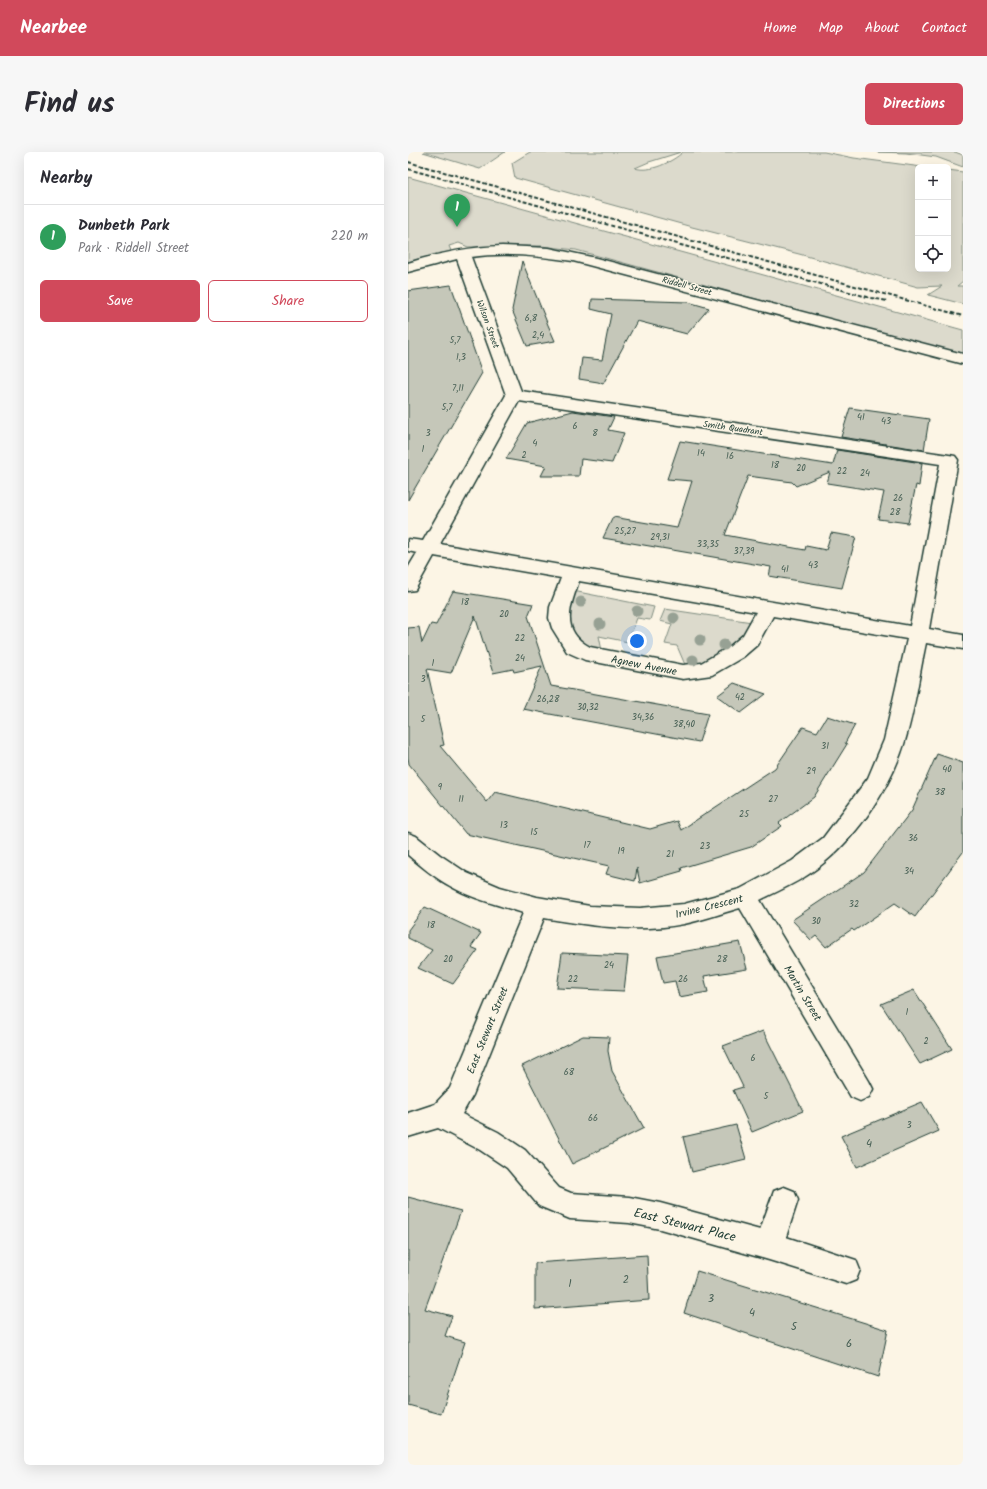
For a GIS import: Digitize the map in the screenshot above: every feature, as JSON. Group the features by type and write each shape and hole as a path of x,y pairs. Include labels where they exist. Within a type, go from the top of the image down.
{"street":[{"name":"Riddell Street","path":"408,268 462,253 489,250 518,250 555,253 577,257 963,359"},
{"name":"Wilson Street","path":"462,253 514,395"},
{"name":"Smith Quadrant","path":"514,395 956,459 918,635"},
{"path":"408,585 514,395"},
{"path":"408,544 963,642"},
{"name":"Agnew Avenue","path":"572,573 560,607 559,618 562,628 574,647 585,653 683,672 705,670 736,652 750,640 768,608"},
{"name":"Irvine Crescent","path":"408,842 432,862 459,880 496,895 537,907 590,916 640,918 684,914 746,897 800,868 831,844 877,783 895,740 918,635"},
{"name":"Martin Street","path":"746,897 860,1089"},
{"name":"East Stewart Street","path":"408,1125 440,1116 453,1107 460,1095 537,907"},
{"name":"East Stewart Place","path":"440,1116 489,1141 516,1159 549,1197 570,1206 629,1210 660,1216 769,1246 846,1270"},
{"path":"769,1246 784,1200"}],"shaded area":[{"path":"423,152 505,152 480,169"},
{"path":"530,152 681,152 635,168 647,169 667,163 683,152 824,152 854,158 915,166 915,272 951,272 951,170 963,172 963,281 957,286 963,286 963,304 928,295 942,286 918,287 515,178 512,163"},
{"path":"877,152 955,152 963,155 963,167 936,157 906,153"},
{"path":"408,177 963,330 963,355 576,250 541,246 468,247 459,243 449,246 451,251 408,262"},
{"path":"573,591 654,607 650,620 637,618 628,642 599,636 602,651 581,642 573,633 569,620 569,606"},
{"path":"665,609 752,622 742,639 702,666 686,667 677,646 665,644 672,624 660,621"}],"building":[{"path":"522,261 555,341 527,346 512,310"},
{"path":"451,285 482,373 408,500 408,291"},
{"path":"592,299 688,302 709,308 687,334 637,321 603,384 579,379 582,358 602,360 611,314 591,309"},
{"path":"850,408 929,419 924,450 841,437"},
{"path":"573,411 614,417 608,430 624,433 612,463 581,459 579,476 541,476 546,466 506,459 527,423"},
{"path":"680,441 833,465 837,450 922,463 919,486 916,485 908,523 878,519 884,492 827,483 830,472 796,486 792,482 748,476 725,535 805,550 806,546 826,550 831,533 856,537 842,588 769,576 771,567 603,538 613,517 677,528 692,481 667,479"},
{"path":"453,591 533,604 528,616 551,686 708,714 699,742 523,709 542,666 514,672 513,669 493,673 475,616 451,673 427,669 444,745 440,746 487,802 495,792 650,829 677,821 681,830 775,768 803,727 817,732 827,716 855,725 845,743 847,744 814,797 779,823 782,826 751,847 681,868 682,871 640,883 637,868 635,881 606,874 609,866 466,834 409,764 408,757 408,628 419,627 422,643 431,624 436,625"},
{"path":"734,683 766,694 741,713 717,696"},
{"path":"937,754 963,763 963,852 915,917 895,903 854,931 852,929 826,947 816,936 811,940 792,920 864,872 912,810"},
{"path":"425,907 481,933 471,947 478,950 453,984 418,968 432,950 408,938 408,930"},
{"path":"740,942 747,969 704,976 708,992 679,997 675,981 663,983 657,956"},
{"path":"562,953 628,956 624,991 557,988"},
{"path":"914,990 952,1049 920,1064 881,1004"},
{"path":"763,1031 803,1111 752,1132 733,1090 743,1087 723,1046"},
{"path":"583,1036 609,1037 608,1051 612,1071 644,1128 572,1164 522,1066"},
{"path":"922,1102 939,1131 857,1167 841,1136"},
{"path":"736,1125 746,1159 692,1172 683,1137"},
{"path":"408,1197 461,1211 425,1309 452,1316 445,1336 465,1342 441,1414 408,1405"},
{"path":"647,1255 649,1300 535,1309 535,1263"},
{"path":"697,1271 888,1330 878,1377 684,1313"}],"railway":[{"path":"408,162 963,316"},
{"path":"408,169 871,298 888,301"}],"place":[{"name":"Dunbeth Park","path":"457,227"}]}
